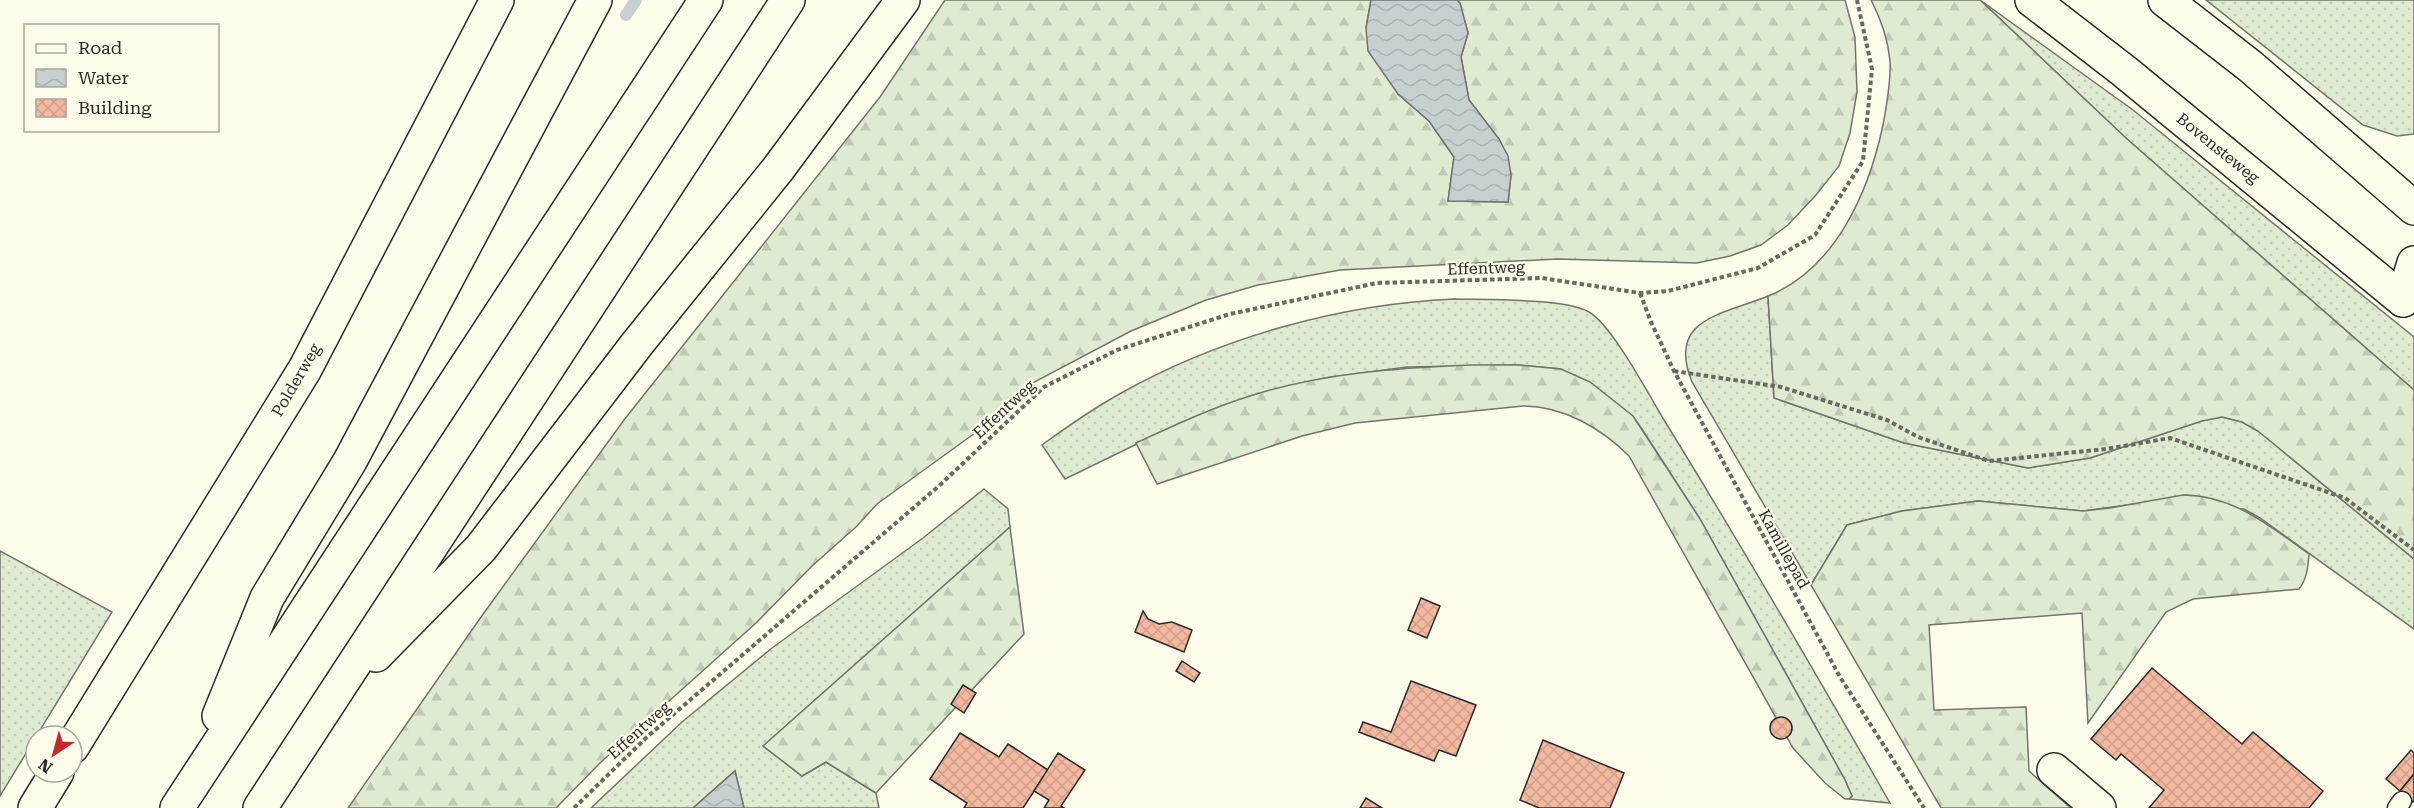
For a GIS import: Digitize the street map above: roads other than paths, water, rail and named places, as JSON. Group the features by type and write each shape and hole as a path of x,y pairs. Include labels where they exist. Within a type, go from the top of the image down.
{"main road":[{"name":"Polderweg","path":"84,728 305,369 497,0"},
{"path":"184,798 267,598 350,461 595,0"},
{"path":"184,798 706,0"},
{"path":"260,808 788,0"},
{"path":"324,707 481,548 637,344 778,169 903,0"},
{"name":"Bovensteweg","path":"2032,0 2408,297"},
{"path":"2165,0 2250,66 2414,208"},
{"path":"2408,297 2414,263"},
{"path":"2054,770 2099,808"},
{"path":"35,808 50,784"}],"water":[{"path":"1371,0 1457,0 1460,3 1468,33 1461,57 1469,100 1499,139 1508,156 1511,175 1508,202 1448,201 1454,157 1429,121 1398,94 1368,51 1366,28"},
{"path":"735,771 744,808 693,808"}],"waterway":[{"path":"626,15 636,0"}]}
